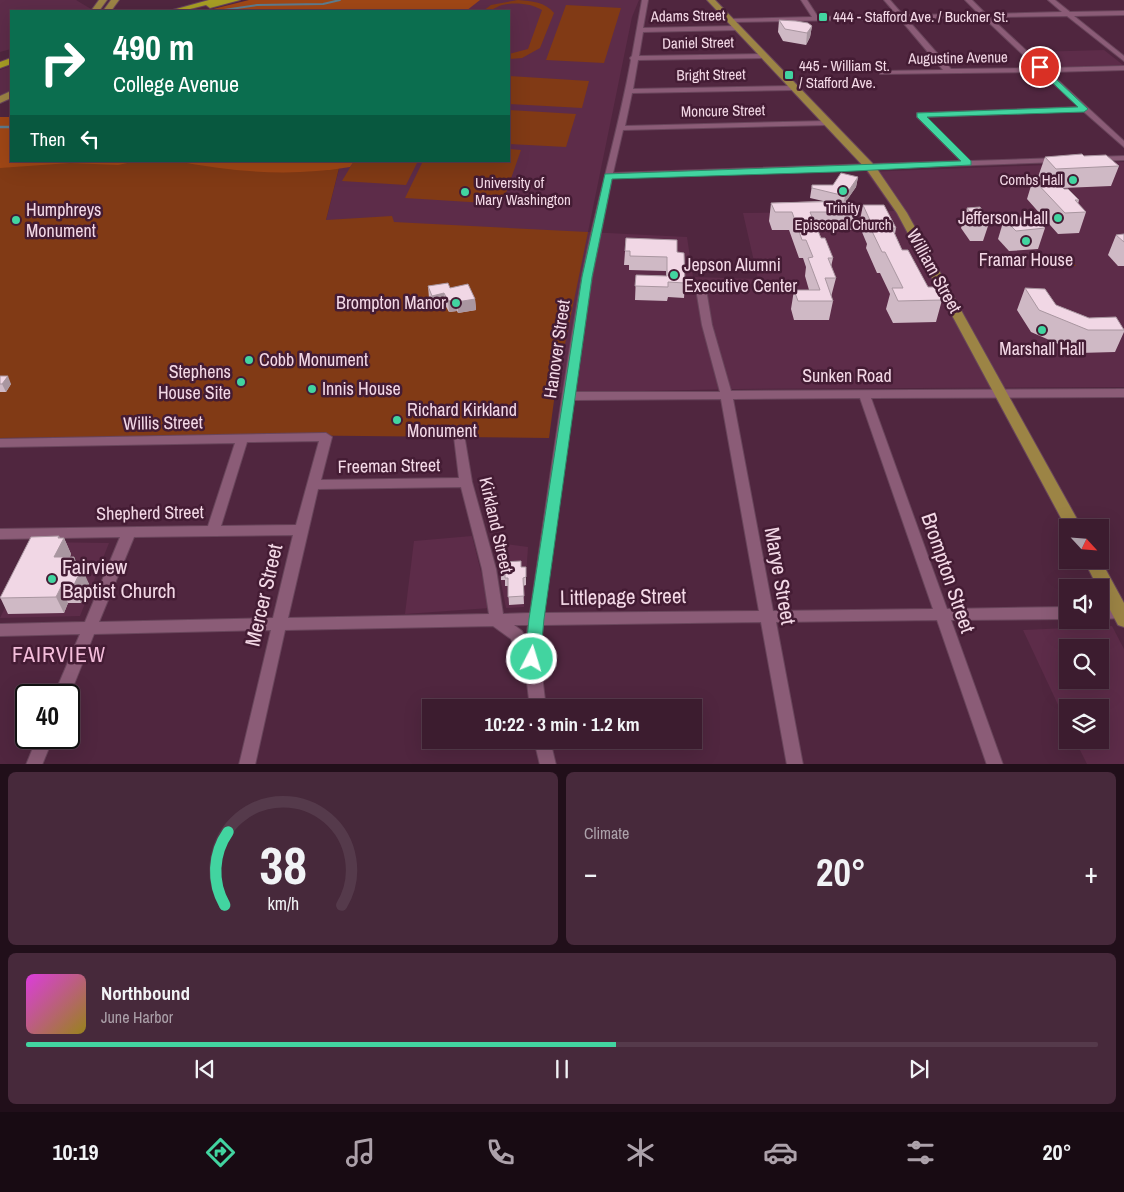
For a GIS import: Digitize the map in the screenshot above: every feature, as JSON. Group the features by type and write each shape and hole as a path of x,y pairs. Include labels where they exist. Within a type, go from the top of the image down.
{"highway":[{"path":"177,10 219,0"},
{"path":"195,10 236,0"}],"main road":[{"name":"William Street","path":"711,0 871,168 902,213 1069,519"},
{"path":"1097,569 1122,615"}],"street":[{"name":"Hanover Street","path":"537,699 532,659 536,619 587,277 608,176 629,90 633,58 645,0"},
{"path":"804,0 817,19"},
{"path":"887,0 949,72"},
{"path":"968,0 1124,145"},
{"path":"1050,0 1124,59"},
{"name":"Adams Street","path":"639,30 817,19 1124,13"},
{"name":"Daniel Street","path":"633,58 764,56"},
{"name":"Augustine Avenue","path":"882,74 1124,68"},
{"name":"Bright Street","path":"629,90 793,88"},
{"path":"968,163 921,118 922,114 1084,109"},
{"name":"Moncure Street","path":"619,128 827,123"},
{"path":"608,176 1124,158"},
{"name":"Marye Street","path":"701,289 707,325 726,394 766,616 796,764"},
{"name":"Sunken Road","path":"570,396 1124,393"},
{"name":"Brompton Street","path":"864,394 995,764"},
{"name":"Willis Street","path":"0,443 326,437"},
{"name":"Mercer Street","path":"247,764 278,624 326,437"},
{"name":"Kirkland Street","path":"460,437 466,482 489,569 497,620"},
{"path":"213,530 242,439"},
{"name":"Freeman Street","path":"313,484 466,482"},
{"name":"Shepherd Street","path":"0,534 301,530"},
{"path":"66,684 128,532"},
{"name":"Littlepage Street","path":"0,630 536,619 1059,613"},
{"path":"1109,614 1122,615"},
{"path":"497,620 517,635 535,682"},
{"path":"34,764 40,749"},
{"path":"544,749 548,764"}],"shaded area":[{"path":"0,0 76,0 91,9 10,10 10,49 0,52"},
{"path":"249,0 480,0 467,10 209,10"},
{"name":"University of Mary Washington","path":"346,0 639,0 632,17 588,232 687,237 693,277 758,279 743,213 894,211 866,172 1124,162 1124,387 735,389 555,393 289,367 340,165 338,162 510,162 510,10 336,10"},
{"path":"518,0 547,6 554,13 540,48 522,58 510,59 510,54 528,49 542,10 517,3 484,10 491,5"},
{"path":"566,5 621,8 604,63 546,60"},
{"path":"1104,50 1123,65 1047,67 1033,52"},
{"path":"10,66 10,91 0,96 0,70"},
{"path":"510,76 589,81 582,108 510,104"},
{"path":"510,110 576,114 566,147 510,144"},
{"path":"0,117 10,117 10,162 132,162 118,165 70,163 0,168"},
{"path":"0,127 10,162 338,162 340,164 326,220 392,216 394,222 588,232 555,393 549,438 263,435 0,438"},
{"path":"510,149 521,150 502,204 405,198 423,162 510,162"},
{"path":"181,162 353,162 350,167 306,172 262,172"},
{"path":"353,162 418,162 406,185 342,181"},
{"path":"1039,255 1068,255 1076,266 1046,266"},
{"path":"472,536 490,608 405,614 414,541"},
{"path":"37,542 109,543 80,616 0,618"},
{"path":"493,542 528,547 524,607 506,608"},
{"path":"1109,626 1112,626 1124,649 1124,764 1087,764 1080,749 1109,749 1109,699 1059,699 1059,707 1023,630 1109,629"}],"building":[{"path":"779,20 808,23 812,26 807,33 785,29"},
{"path":"1082,154 1084,156 1106,155 1119,166 1056,169 1045,157"},
{"path":"841,173 858,177 845,196 812,188 812,185 833,185"},
{"path":"1054,178 1064,189 1068,189 1079,200 1075,200 1086,212 1065,213 1033,179"},
{"path":"851,201 855,212 810,212 821,238 825,238 833,258 828,258 836,278 825,278 833,301 798,301 794,290 820,290 808,258 813,257 806,240 802,240 792,212 775,212 771,203"},
{"path":"863,205 884,205 896,228 892,228 902,250 908,250 928,287 934,287 942,300 898,301 892,288 903,288 885,252 882,252 870,227 873,227"},
{"path":"980,207 990,220 976,221 967,208"},
{"path":"1033,216 1045,228 1016,231 1004,219"},
{"path":"1124,234 1124,242 1116,235"},
{"path":"626,238 677,240 677,252 684,253 685,283 668,282 668,287 635,286 636,275 667,276 667,257 630,256 630,251 625,251"},
{"path":"448,283 450,288 468,284 475,299 457,302 456,300 448,301 444,293 432,296 428,286"},
{"path":"1025,288 1045,289 1056,305 1089,318 1116,317 1124,330 1088,330 1039,310"},
{"path":"0,376 8,376 2,384 0,384"},
{"path":"59,536 58,538 64,538 54,557 74,557 69,568 82,568 73,587 61,587 56,597 0,598 31,537"},
{"path":"521,561 521,567 526,567 526,577 523,578 524,596 508,597 508,578 505,578 505,572 501,572 501,562"}],"waterway":[{"path":"224,10 257,5 323,4 340,0"},
{"path":"0,127 10,127"}],"place":[{"name":"444 - Stafford Ave. / Buckner St.","path":"823,17"},
{"name":"445 - William St. / Stafford Ave.","path":"789,75"},
{"name":"Combs Hall","path":"1073,180"},
{"name":"Trinity Episcopal Church","path":"843,191"},
{"name":"University of Mary Washington","path":"465,192"},
{"name":"Jefferson Hall","path":"1058,218"},
{"name":"Humphreys Monument","path":"16,220"},
{"name":"Framar House","path":"1026,241"},
{"name":"Jepson Alumni Executive Center","path":"674,275"},
{"name":"Brompton Manor","path":"456,303"},
{"name":"Marshall Hall","path":"1042,330"},
{"name":"Cobb Monument","path":"249,360"},
{"name":"Stephens House Site","path":"241,382"},
{"name":"Innis House","path":"312,389"},
{"name":"Richard Kirkland Monument","path":"397,420"},
{"name":"Fairview Baptist Church","path":"52,579"}],"district":[{"name":"FAIRVIEW","path":"59,654"}],"route":[{"path":"532,659 536,619 587,277 608,176 835,170 968,163 920,115 1084,109 1040,67"}]}
